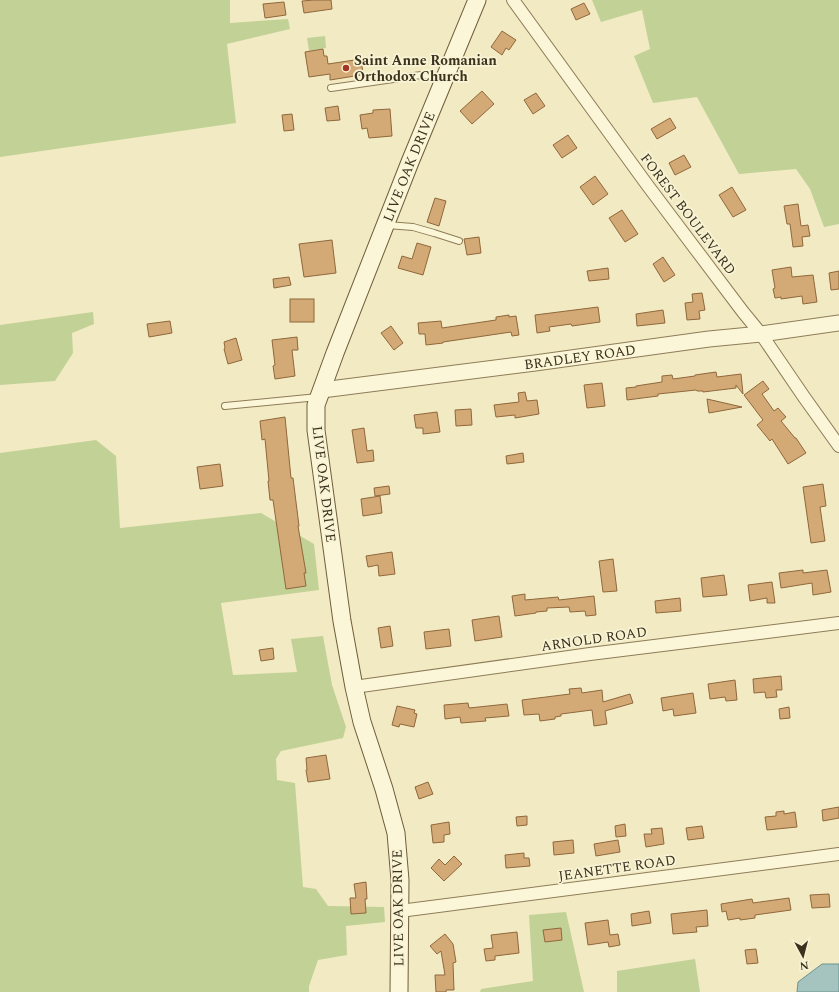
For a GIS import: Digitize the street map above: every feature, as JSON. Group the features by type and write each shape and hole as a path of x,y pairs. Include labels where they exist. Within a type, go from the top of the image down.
{"main road":[{"name":"LIVE OAK DRIVE","path":"399,992 400,880 396,834 384,789 362,722 354,687 342,621 316,430 316,405 335,352 385,225 477,0"}],"street":[{"name":"FOREST BOULEVARD","path":"513,0 658,198 761,334 839,446"},
{"name":"BRADLEY ROAD","path":"320,394 709,339 761,334 839,323"},
{"name":"ARNOLD ROAD","path":"354,687 590,654 839,623"},
{"name":"JEANETTE ROAD","path":"400,911 839,854"}],"lane":[{"path":"331,88 421,75 430,75 443,81"},
{"path":"385,225 413,227 434,232 459,241"},
{"path":"225,406 320,394"}],"green space":[{"path":"0,0 230,0 230,23 288,19 290,29 227,44 236,123 0,157"},
{"path":"592,0 839,0 839,224 824,227 810,189 796,169 739,174 697,97 653,103 634,56 650,49 642,10 601,22"},
{"path":"325,36 326,48 309,51 307,38"},
{"path":"93,312 94,324 72,333 73,353 55,381 0,385 0,325"},
{"path":"96,440 116,456 120,528 261,513 314,544 319,590 221,603 233,675 297,672 291,639 323,636 332,685 346,727 343,738 281,751 276,759 277,780 295,783 303,887 316,889 328,906 384,907 385,922 346,926 347,955 318,960 309,986 309,992 0,992 0,453"},
{"path":"566,912 584,992 480,992 481,989 533,981 529,915"},
{"path":"695,959 700,992 617,992 617,971"}],"water":[{"path":"822,964 839,964 839,992 797,992 798,982"}],"building":[{"path":"331,0 332,9 304,13 302,1"},
{"path":"284,2 286,15 265,18 263,4"},
{"path":"584,3 590,14 576,20 571,9"},
{"path":"502,31 516,40 509,50 506,48 502,55 491,47"},
{"path":"323,49 324,56 327,56 328,64 361,59 363,73 361,73 361,75 330,80 330,74 309,77 305,52"},
{"path":"482,91 494,104 472,124 460,111"},
{"path":"536,93 545,106 533,114 524,100"},
{"path":"338,106 340,120 327,121 325,108"},
{"path":"390,109 392,136 369,138 367,128 362,129 360,115 373,113 373,110"},
{"path":"292,114 294,130 284,131 282,115"},
{"path":"670,118 676,128 657,139 651,129"},
{"path":"568,135 577,148 562,158 553,145"},
{"path":"684,155 691,167 675,175 669,163"},
{"path":"595,176 608,194 593,205 580,187"},
{"path":"732,187 746,210 733,217 719,195"},
{"path":"435,198 446,201 439,226 427,222"},
{"path":"798,204 801,226 808,225 810,236 802,237 803,246 793,247 790,224 787,224 784,206"},
{"path":"622,210 638,234 625,242 609,218"},
{"path":"479,237 481,253 467,255 464,239"},
{"path":"332,240 336,273 304,277 299,244"},
{"path":"417,243 431,247 423,275 398,268 402,256 412,259"},
{"path":"663,257 675,275 664,282 653,264"},
{"path":"791,267 792,277 813,275 817,302 803,304 802,296 781,299 781,297 775,298 772,270"},
{"path":"608,268 609,279 589,281 587,271"},
{"path":"839,271 839,289 831,290 829,273"},
{"path":"289,277 291,285 274,288 273,279"},
{"path":"702,293 705,310 699,311 700,319 687,320 685,303 693,302 692,294"},
{"path":"290,299 314,299 314,322 290,322"},
{"path":"598,307 600,322 572,326 571,324 549,327 550,331 537,333 535,315"},
{"path":"663,310 665,323 637,326 636,314"},
{"path":"509,315 509,317 516,316 519,335 512,336 511,332 426,345 425,334 419,334 418,323 441,321 442,328 496,320 496,317"},
{"path":"170,321 172,333 149,337 147,324"},
{"path":"391,326 403,343 394,350 381,333"},
{"path":"297,337 298,350 292,350 295,376 275,379 272,340"},
{"path":"236,338 242,360 228,364 224,349 224,342"},
{"path":"716,372 717,377 741,374 743,394 736,385 736,388 703,392 696,390 658,394 658,396 627,400 626,388 662,382 662,376 672,375 673,379"},
{"path":"763,381 769,389 762,394 774,411 778,408 786,417 781,421 796,438 806,453 788,464 772,439 770,441 757,425 763,420 744,395"},
{"path":"602,383 605,406 587,408 584,385"},
{"path":"525,392 527,401 537,400 539,414 515,418 515,415 496,417 494,405 519,402 518,393"},
{"path":"707,399 742,407 709,413"},
{"path":"471,409 472,425 456,426 455,410"},
{"path":"437,412 440,432 423,434 423,428 416,428 414,415"},
{"path":"285,417 291,478 293,478 298,526 306,573 304,573 306,586 286,589 273,500 270,500 265,439 262,440 260,421"},
{"path":"364,428 367,451 373,450 374,461 357,463 352,430"},
{"path":"523,453 524,462 507,464 506,456"},
{"path":"220,464 223,486 200,489 197,467"},
{"path":"823,484 826,506 820,507 825,541 811,543 803,487"},
{"path":"389,486 390,494 375,496 374,488"},
{"path":"380,496 382,513 363,516 361,499"},
{"path":"392,552 395,574 379,576 378,565 368,567 366,556"},
{"path":"613,559 617,591 603,592 599,561"},
{"path":"803,570 803,573 827,570 831,592 813,595 812,583 781,588 779,573"},
{"path":"724,575 727,595 703,597 701,578"},
{"path":"772,582 775,603 767,603 767,598 750,601 748,585"},
{"path":"525,594 525,600 558,597 559,600 594,596 596,615 586,616 585,611 570,612 569,607 547,608 547,611 515,616 512,596"},
{"path":"680,598 681,611 656,613 655,601"},
{"path":"499,616 502,637 475,641 472,620"},
{"path":"390,626 393,646 381,648 378,628"},
{"path":"449,629 451,646 426,649 424,632"},
{"path":"273,648 274,659 261,661 259,650"},
{"path":"781,676 782,690 776,690 777,697 766,698 765,692 754,693 753,679"},
{"path":"735,680 737,700 726,701 725,697 710,699 708,684"},
{"path":"581,688 582,693 602,690 603,702 630,694 633,703 605,711 607,724 594,726 592,710 561,714 561,716 555,717 555,719 540,721 539,714 524,715 522,700 570,694 569,689"},
{"path":"693,693 696,713 674,716 673,709 663,711 661,698"},
{"path":"468,703 469,708 507,704 509,716 485,718 486,721 461,723 460,717 445,719 444,705"},
{"path":"397,706 415,710 414,713 417,714 414,727 400,724 399,727 392,725"},
{"path":"789,707 790,718 780,719 779,709"},
{"path":"326,755 330,779 308,782 306,758"},
{"path":"428,782 433,794 419,799 415,787"},
{"path":"839,807 839,818 823,821 822,810"},
{"path":"784,811 784,814 795,812 797,827 767,830 765,817 776,816 776,812"},
{"path":"527,816 527,825 517,826 516,817"},
{"path":"449,822 450,834 444,835 444,842 433,843 431,825"},
{"path":"625,824 626,836 616,837 615,826"},
{"path":"702,826 704,838 688,840 686,828"},
{"path":"662,828 664,844 646,847 644,834 652,834 651,829"},
{"path":"573,840 574,853 554,855 553,842"},
{"path":"618,840 620,852 596,856 594,844"},
{"path":"524,853 524,858 529,858 530,866 506,868 505,855"},
{"path":"454,856 462,864 444,881 431,868 439,859 445,865"},
{"path":"366,882 366,913 351,914 350,898 356,898 354,884"},
{"path":"829,894 830,907 812,908 810,895"},
{"path":"789,898 791,910 755,915 755,918 728,920 726,911 722,912 721,904 752,899 753,903"},
{"path":"707,910 708,926 696,927 697,932 673,934 671,914"},
{"path":"649,911 651,923 632,926 631,914"},
{"path":"608,920 610,935 618,934 620,945 609,947 608,942 588,945 585,923"},
{"path":"561,928 562,940 545,942 543,930"},
{"path":"517,932 519,953 495,956 495,960 486,961 484,949 493,948 491,935"},
{"path":"445,934 453,944 456,962 453,963 454,990 436,992 435,975 445,975 441,951 437,954 430,946"},
{"path":"756,949 758,963 747,964 745,950"}],"place":[{"name":"Saint Anne Romanian Orthodox Church","path":"346,68"}]}
